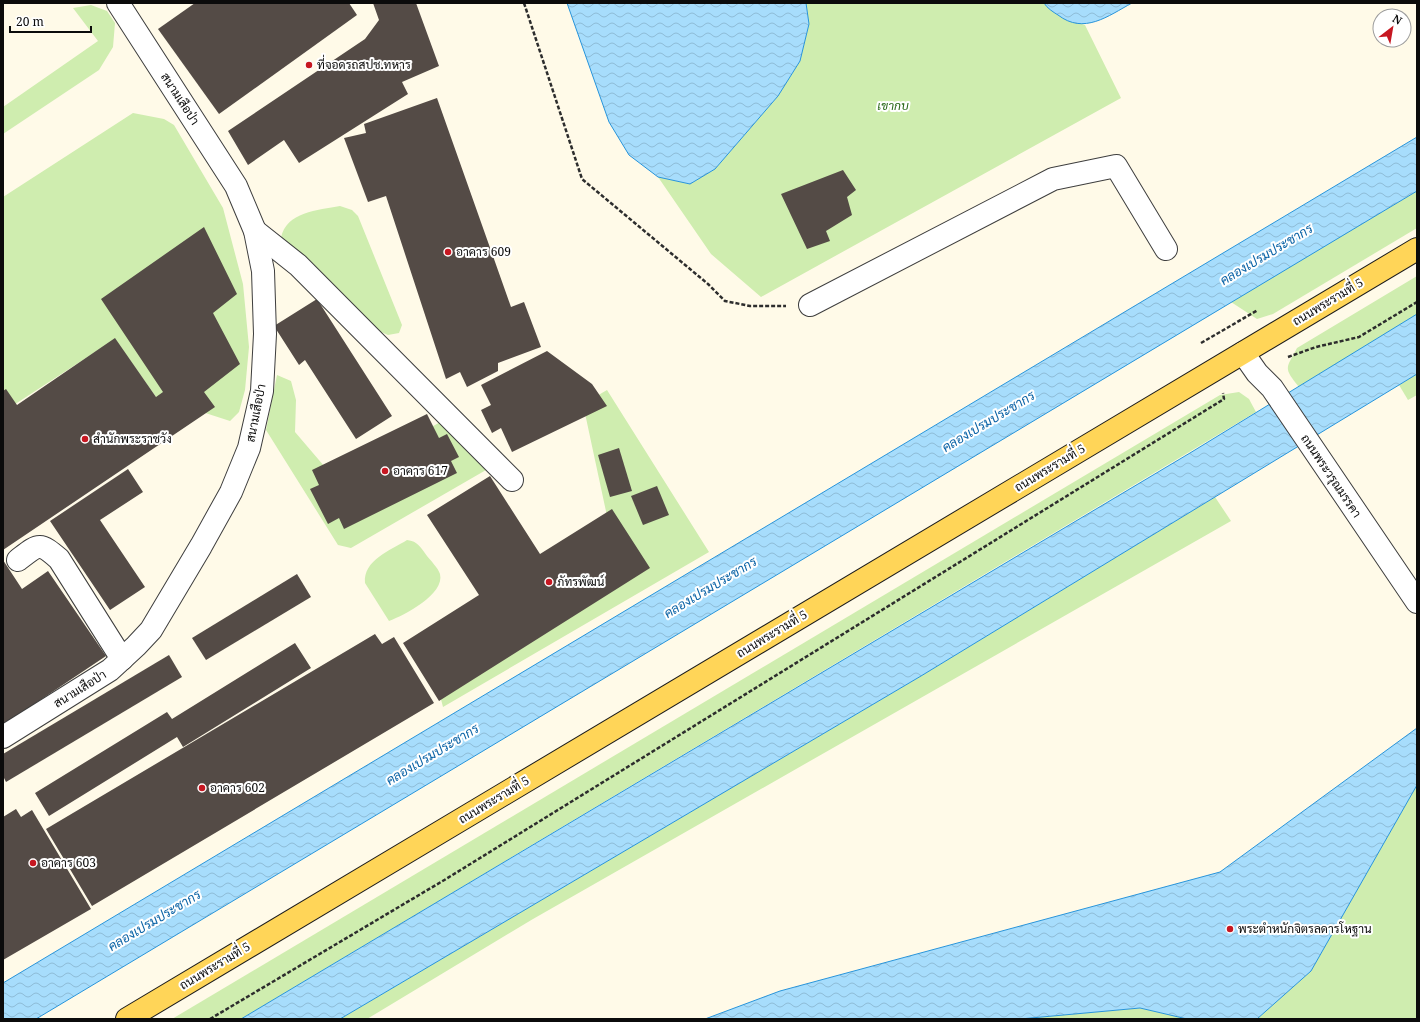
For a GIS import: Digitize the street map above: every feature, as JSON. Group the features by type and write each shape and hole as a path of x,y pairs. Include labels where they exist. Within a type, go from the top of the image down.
{"main road":[{"name":"ถนนพระรามที่ 5","path":"127,1019 1417,249"}],"street":[{"name":"สนามเสือป่า","path":"3,737 110,670 151,630 174,594 231,492 249,448 262,392 265,334 263,271 255,230 236,186 118,3"},
{"path":"810,305 1053,179 1116,166 1166,249"},
{"path":"255,230 303,271 512,480"},
{"name":"ถนนพระวรุณมรรคา","path":"1243,353 1257,373 1272,388 1417,602"},
{"path":"18,560 35,547 45,547 59,559 122,659"}],"path":[{"path":"524,3 582,180 708,284 725,301 750,306 810,305"},
{"path":"1292,355 1316,347 1359,337 1417,302"},
{"path":"1201,343 1258,310"},
{"path":"210,1019 453,875 1224,399 1223,390"}],"green space":[{"name":"เขากบ","path":"806,3 1044,3 1062,18 1085,25 1121,98 761,297 711,254 658,177 690,184 715,169 778,96 800,61 809,24"},
{"path":"91,5 107,11 115,23 113,47 99,70 3,134 3,107 98,41 73,8"},
{"path":"133,113 164,119 174,125 223,208 243,284 249,347 245,390 239,412 230,421 156,397 115,339 3,412 3,197"},
{"path":"1417,191 1417,228 1273,314 1257,319 1231,302"},
{"path":"340,206 352,210 358,216 402,325 399,333 388,335 381,332 281,238 284,229 296,218 313,211"},
{"path":"1417,276 1417,314 1299,387 1288,371 1290,360 1297,348"},
{"path":"1417,374 1417,395 1408,400 1399,385"},
{"path":"277,375 291,381 296,400 295,432 336,480 444,420 486,470 351,548 338,545 266,430"},
{"path":"607,390 709,552 443,707 437,684 613,544 583,404"},
{"path":"1239,392 1249,399 1256,412 241,1019 172,1019 1220,395"},
{"path":"1215,497 1231,521 533,919 367,1019 340,1019 921,676"},
{"path":"407,540 417,543 436,567 440,574 440,582 430,596 422,603 389,621 365,583 366,575 368,568 373,562 386,552"},
{"path":"1417,785 1417,1019 1257,1019 1311,971"},
{"path":"1140,1008 1187,1019 1020,1019"}],"water":[{"path":"567,3 806,3 809,24 800,61 778,96 715,169 690,184 658,177 629,155 609,122"},
{"path":"1044,3 1132,3 1105,18 1087,23 1077,23 1068,21 1052,11"},
{"name":"คลองเปรมประชากร","path":"1417,137 1417,191 36,1019 3,1019 3,983"},
{"path":"1417,314 1417,374 921,676 340,1019 241,1019 1190,453"},
{"path":"1417,728 1417,785 1311,971 1257,1019 1187,1019 1140,1008 1020,1019 705,1019 780,991 1220,872"}],"building":[{"path":"195,3 349,3 357,15 219,114 158,29"},
{"path":"373,3 416,3 439,66 402,82 408,94 299,163 284,140 248,165 228,131 365,39 379,20"},
{"name":"อาคาร 609","path":"437,98 511,307 524,302 541,347 498,363 498,371 467,387 460,372 446,379 386,196 368,202 344,138 366,133 364,124"},
{"path":"843,170 856,190 847,197 852,215 826,231 830,241 807,249 781,194"},
{"name":"สำนักพระราชวัง","path":"204,227 237,294 213,313 240,364 204,392 215,407 3,550 3,391 6,389 17,405 115,338 156,397 163,392 101,299"},
{"path":"317,299 392,416 356,439 305,360 299,365 274,326"},
{"path":"547,351 592,384 607,406 512,452 501,428 492,433 481,410 491,405 481,385"},
{"name":"อาคาร 617","path":"427,414 439,438 447,434 459,457 451,461 457,473 344,529 339,518 328,524 310,489 319,485 312,470"},
{"path":"619,448 632,491 610,497 598,455"},
{"path":"128,469 143,492 100,520 145,587 110,610 50,521"},
{"name":"ภัทรพัฒน์","path":"490,476 540,554 612,509 650,568 439,701 403,643 479,595 427,515"},
{"path":"657,486 669,515 643,525 631,496"},
{"path":"3,560 22,589 48,571 106,656 3,725"},
{"path":"297,574 311,597 206,660 192,638"},
{"name":"อาคาร 602","path":"375,634 382,644 394,637 434,703 92,906 46,829"},
{"path":"295,643 311,668 183,747 177,737 49,816 35,793 167,712 172,719"},
{"path":"169,655 182,677 6,782 3,776 3,754"},
{"name":"อาคาร 603","path":"16,809 21,817 32,810 91,909 3,960 3,817"}],"place":[{"name":"ที่จอดรถสปช.ทหาร","path":"309,65"},
{"name":"อาคาร 609","path":"448,252"},
{"name":"สำนักพระราชวัง","path":"85,439"},
{"name":"อาคาร 617","path":"385,471"},
{"name":"ภัทรพัฒน์","path":"549,582"},
{"name":"อาคาร 602","path":"202,788"},
{"name":"อาคาร 603","path":"33,863"},
{"name":"พระตำหนักจิตรลดารโหฐาน","path":"1230,929"}]}
